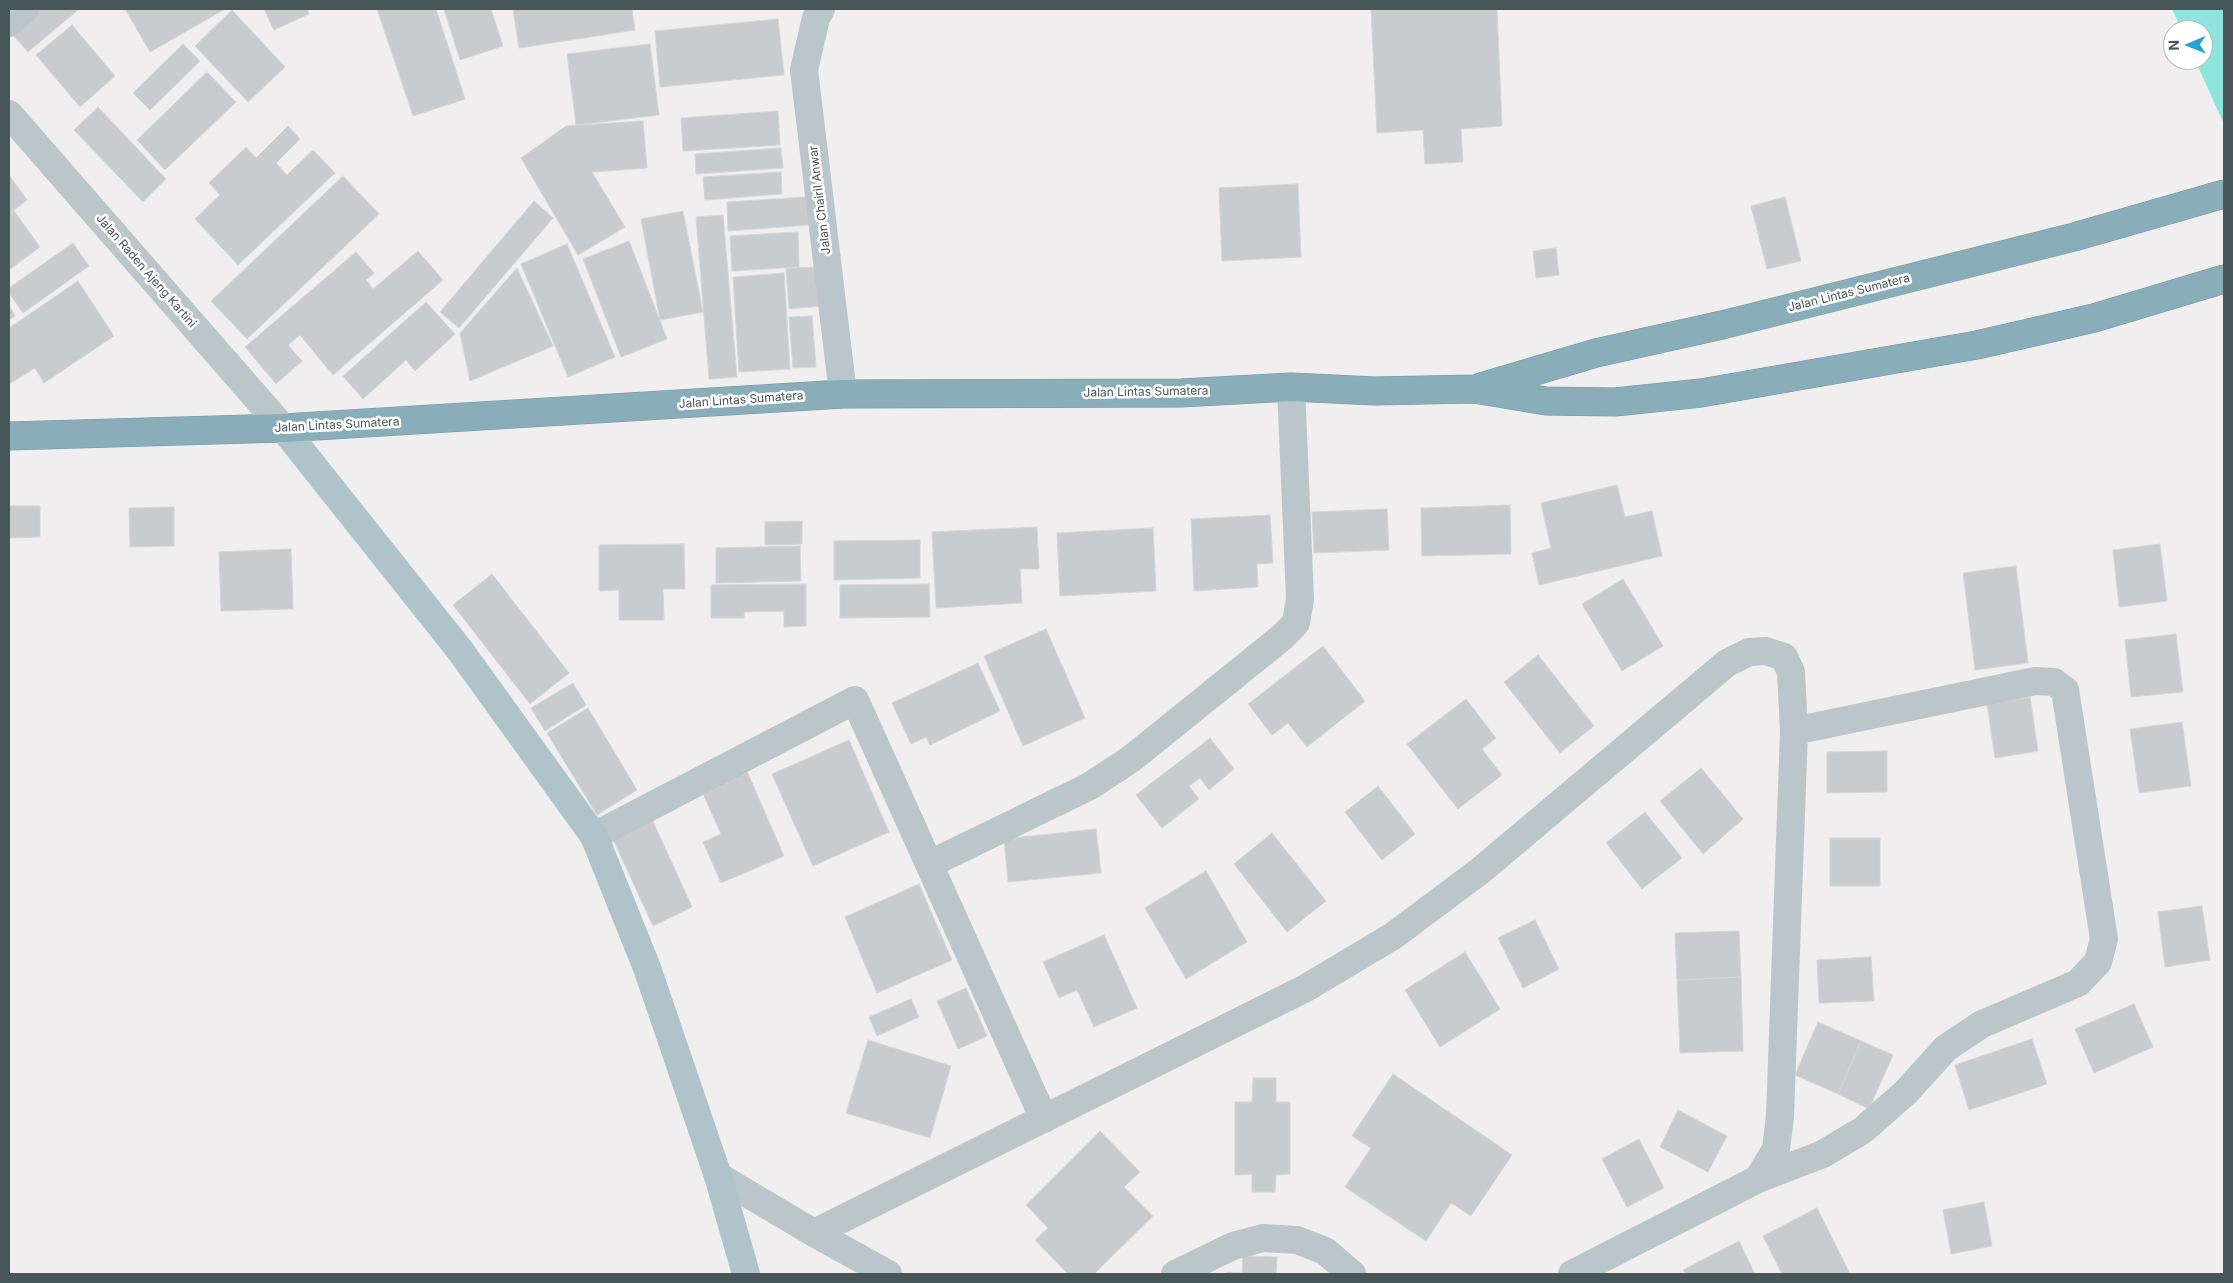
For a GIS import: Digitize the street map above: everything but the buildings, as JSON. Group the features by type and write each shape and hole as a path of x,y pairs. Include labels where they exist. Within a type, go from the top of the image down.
{"highway":[{"name":"Jalan Lintas Sumatera","path":"1474,389 1596,353 1722,325 2074,237 2224,194"},
{"name":"Jalan Lintas Sumatera","path":"9,436 282,428 843,394 1181,393 1291,387 1375,391 1474,389 1546,400 1615,402 1701,393 1959,348 2094,318 2224,279"}],"main road":[{"path":"282,428 459,649 594,836 647,968 718,1176 746,1274"}],"street":[{"path":"9,22 25,9"},
{"name":"Jalan Chairil Anwar","path":"821,9 816,18 804,70 843,394"},
{"name":"Jalan Raden Ajeng Kartini","path":"9,114 282,428"},
{"path":"930,864 1090,786 1131,759 1282,638 1296,623 1300,599 1291,387"},
{"path":"814,1233 1306,988 1393,936 1480,871 1727,663 1749,652 1766,651 1784,657 1791,672 1794,732 1780,1116 1776,1149 1758,1179"},
{"path":"1572,1274 1758,1179 1823,1154 1863,1130 1906,1092 1946,1048 1982,1024 2078,983 2098,962 2104,939 2065,690 2054,682 2035,681 1794,732"},
{"path":"594,836 855,700 1044,1118"},
{"path":"718,1176 888,1274"},
{"path":"1175,1274 1233,1246 1263,1238 1296,1240 1325,1251 1352,1274"}],"water":[{"path":"2172,9 2224,9 2224,124 2200,70 2213,70 2213,20 2177,20"}]}
